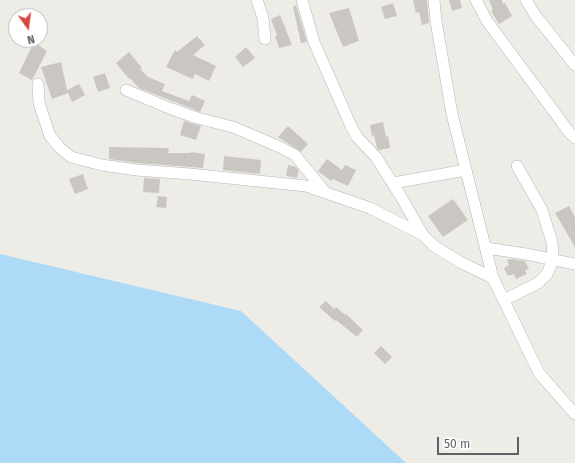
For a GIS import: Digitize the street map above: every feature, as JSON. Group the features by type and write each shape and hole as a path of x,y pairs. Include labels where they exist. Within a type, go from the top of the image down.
{"street":[{"path":"257,0 263,18 265,39"},
{"path":"302,0 314,42 351,126 357,137 376,157 423,235 434,246 460,262 493,278"},
{"path":"434,0 436,21 452,114 493,278 539,373 575,414"},
{"path":"476,0 487,21 575,138"},
{"path":"526,0 535,16 575,64"},
{"path":"38,84 39,102 50,136 60,148 71,157 102,165 136,170 306,186 370,208 423,235"},
{"path":"126,90 197,118 233,126 282,148 295,155 325,192"},
{"path":"504,300 538,283 547,274 553,260 552,242 542,210 517,166"},
{"path":"393,183 466,170"},
{"path":"486,248 575,264"}],"water":[{"path":"0,254 241,311 406,463 0,463"}],"building":[{"path":"413,0 427,0 429,23 422,25 419,12 416,13"},
{"path":"449,0 460,0 462,8 452,11"},
{"path":"489,0 502,0 503,4 505,3 512,16 499,24 491,11 493,10"},
{"path":"393,3 397,16 385,19 381,7"},
{"path":"296,5 307,42 301,43 293,7"},
{"path":"349,8 359,41 343,47 329,13"},
{"path":"280,15 292,45 279,48 275,36 277,35 271,19"},
{"path":"197,36 205,45 193,55 216,66 209,81 195,74 193,79 166,67 175,50 177,52"},
{"path":"246,47 255,58 243,67 235,57"},
{"path":"31,48 43,48 47,51 32,80 19,73"},
{"path":"129,52 142,68 140,69 148,77 165,84 162,91 189,101 192,95 205,101 200,112 139,88 130,78 129,79 116,63"},
{"path":"61,62 67,90 79,84 85,95 72,102 68,93 52,99 41,67"},
{"path":"105,73 110,88 98,92 93,77"},
{"path":"184,121 201,126 196,140 180,135"},
{"path":"383,122 390,148 379,150 377,148 374,135 372,136 370,125"},
{"path":"288,126 308,144 301,152 278,137"},
{"path":"109,147 169,148 168,153 191,152 205,154 203,168 137,163 109,159"},
{"path":"224,156 261,160 260,174 223,170"},
{"path":"327,159 342,170 345,165 356,170 348,186 333,179 331,181 318,171"},
{"path":"288,165 296,167 299,171 297,178 286,176"},
{"path":"83,174 88,189 75,194 69,179"},
{"path":"144,178 160,179 159,193 143,192"},
{"path":"158,196 167,197 166,208 156,207"},
{"path":"453,199 468,220 443,237 428,216"},
{"path":"569,206 575,217 575,247 555,213"},
{"path":"511,259 525,261 529,269 525,270 527,274 516,279 514,274 508,276 504,268 509,265 507,260"},
{"path":"326,301 334,309 336,307 345,315 346,314 363,330 357,337 319,307"},
{"path":"381,346 392,357 385,364 374,353"}]}
